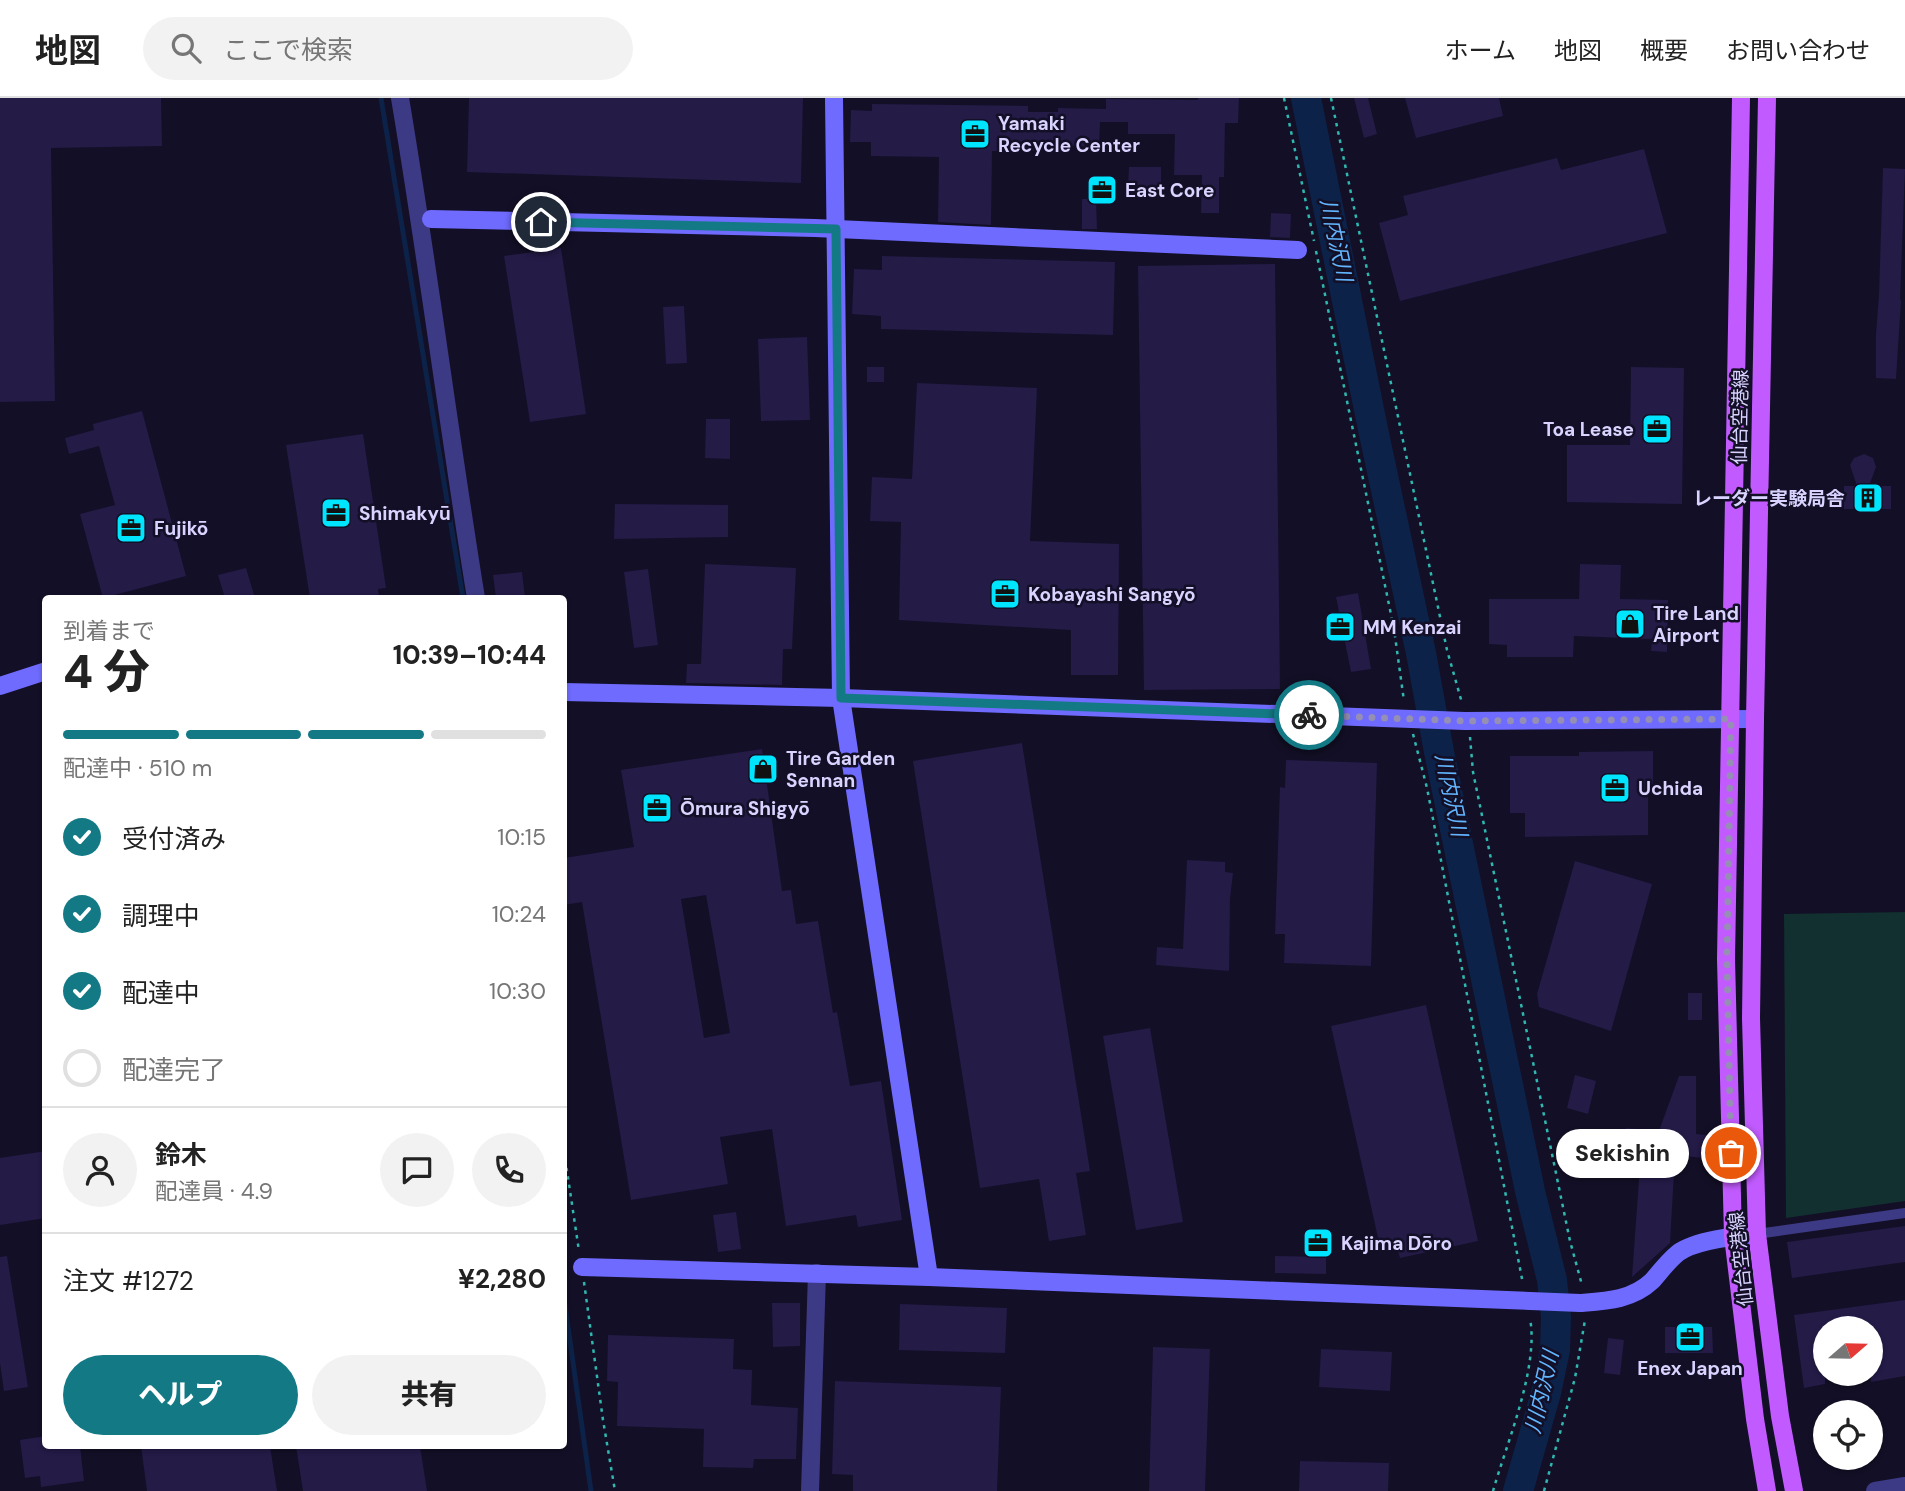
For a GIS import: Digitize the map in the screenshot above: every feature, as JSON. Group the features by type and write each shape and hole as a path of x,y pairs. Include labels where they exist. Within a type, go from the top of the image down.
{"main road":[{"name":"仙台空港線","path":"1741,98 1727,959 1733,1236 1755,1419 1767,1491"},
{"name":"仙台空港線","path":"1767,98 1751,1018 1757,1234 1780,1416 1794,1491"}],"street":[{"path":"400,98 420,220 450,441 476,595"},
{"path":"834,98 841,698 929,1277"},
{"path":"431,219 836,229 1298,250"},
{"path":"0,687 42,672"},
{"path":"567,692 841,698 1466,721 1755,719"},
{"path":"582,1267 929,1277 1583,1303 1610,1301 1631,1295 1649,1284 1679,1252 1692,1246 1733,1236 1757,1234"},
{"path":"810,1491 817,1273"},
{"path":"1875,1491 1905,1486"}],"lane":[{"path":"1757,1234 1905,1213"}],"path":[{"path":"1284,98 1530,1300 1527,1378 1493,1491"},
{"path":"1331,98 1447,650 1466,721 1477,796 1586,1314 1576,1378 1544,1491"},
{"path":"567,1170 615,1491"}],"green space":[{"path":"1905,912 1905,1201 1786,1218 1784,914"}],"building":[{"path":"0,98 161,98 162,146 51,148 55,401 0,402"},
{"path":"469,98 803,98 801,183 467,172"},
{"path":"1239,98 1238,123 1225,123 1224,177 1219,177 1219,213 1201,213 1202,175 1174,175 1175,134 1128,134 1128,122 1100,122 1099,147 1054,145 1054,151 992,151 991,225 938,222 939,157 871,156 871,142 850,142 851,110 872,111 872,104 1028,106 1028,112 1058,112 1058,108 1106,109 1106,99"},
{"path":"1354,98 1368,98 1377,134 1364,138"},
{"path":"1405,98 1499,98 1503,116 1416,138"},
{"path":"1644,149 1667,233 1400,301 1379,223 1408,215 1403,196 1557,158 1561,170"},
{"path":"1129,167 1161,167 1161,187 1128,187"},
{"path":"1883,168 1905,169 1896,379 1876,378"},
{"path":"1082,199 1096,199 1097,229 1082,229"},
{"path":"1271,213 1291,214 1290,238 1270,237"},
{"path":"561,248 586,414 530,422 504,256"},
{"path":"882,256 1115,262 1113,335 881,329 881,316 852,314 854,269 882,270"},
{"path":"1275,264 1280,689 1144,690 1138,266"},
{"path":"684,306 687,363 666,364 663,307"},
{"path":"807,337 810,420 761,421 758,339"},
{"path":"867,367 884,367 884,382 867,382"},
{"path":"1631,367 1684,368 1682,504 1567,502 1567,445 1630,445"},
{"path":"917,383 1037,388 1030,541 1119,544 1118,675 1071,675 1071,630 899,620 901,522 870,521 872,477 912,479"},
{"path":"142,411 186,576 114,595 102,595 80,514 115,505 99,446 69,454 65,438 94,430 93,424"},
{"path":"706,419 730,419 730,459 705,458"},
{"path":"363,434 386,588 378,589 379,595 310,595 286,445"},
{"name":"レーダー実験局舎","path":"1864,454 1873,458 1876,467 1869,486 1891,486 1891,509 1844,509 1844,486 1857,486 1850,465 1854,458"},
{"path":"615,504 728,505 728,537 614,539"},
{"path":"705,564 796,568 792,649 783,649 782,685 686,683 687,664 701,664"},
{"path":"1580,564 1621,565 1620,599 1668,600 1667,652 1651,651 1652,639 1574,636 1573,657 1507,657 1507,645 1489,644 1489,599 1579,599"},
{"path":"246,568 254,595 224,595 218,575"},
{"path":"648,569 658,645 634,648 624,572"},
{"path":"522,572 525,595 496,595 493,575"},
{"path":"1358,593 1371,669 1351,672 1336,597"},
{"path":"1022,743 1090,1171 1076,1173 1086,1235 1049,1241 1039,1179 980,1188 913,761"},
{"path":"762,749 782,891 791,890 796,924 818,921 833,1013 837,1012 850,1086 881,1081 902,1220 858,1227 856,1215 786,1226 772,1129 720,1137 728,1184 631,1200 582,902 567,904 567,858 634,847 621,770","holes":["706,895 730,1033 704,1038 681,899"]},
{"path":"1653,751 1653,786 1648,786 1648,835 1525,837 1525,813 1510,813 1510,756 1579,756 1579,752"},
{"path":"1286,760 1377,763 1371,966 1284,963 1285,934 1275,934 1280,787 1285,788"},
{"path":"1187,860 1225,862 1225,872 1233,873 1229,971 1156,965 1157,947 1183,949"},
{"path":"1575,861 1652,884 1611,1031 1539,1007 1537,994"},
{"path":"1688,993 1702,993 1702,1020 1688,1020"},
{"path":"1426,1005 1478,1241 1400,1258 1397,1248 1381,1251 1331,1026"},
{"path":"1150,1028 1183,1222 1136,1230 1103,1036"},
{"path":"1575,1075 1596,1081 1588,1114 1567,1108"},
{"path":"1679,1076 1696,1076 1696,1134 1706,1135 1704,1158 1675,1155 1670,1243 1632,1277 1641,1152 1638,1152 1639,1141 1625,1140 1626,1128 1659,1131"},
{"path":"42,1152 42,1219 0,1225 0,1158"},
{"path":"736,1212 741,1249 718,1252 713,1215"},
{"path":"1905,1226 1905,1262 1792,1278 1787,1242"},
{"path":"7,1256 28,1387 4,1391 0,1363 0,1257"},
{"path":"1275,1256 1326,1257 1326,1274 1275,1273"},
{"path":"1905,1300 1905,1376 1883,1380 1883,1316 1813,1316 1814,1386 1804,1388 1794,1315"},
{"path":"772,1303 800,1303 800,1346 773,1347"},
{"path":"900,1304 1007,1308 1005,1353 899,1350"},
{"path":"1665,1327 1712,1327 1713,1353 1665,1353"},
{"path":"608,1335 734,1339 733,1369 752,1370 751,1405 798,1408 796,1459 754,1459 753,1468 703,1467 704,1429 617,1426 618,1382 607,1381"},
{"path":"1608,1338 1624,1340 1620,1375 1604,1373"},
{"path":"1153,1347 1210,1349 1205,1491 1149,1491"},
{"path":"1321,1349 1392,1352 1390,1391 1319,1387"},
{"path":"835,1381 1001,1387 997,1491 853,1491 853,1475 832,1474"},
{"path":"42,1437 42,1449 80,1449 84,1481 41,1487 40,1476 25,1478 20,1440"},
{"path":"141,1449 270,1449 277,1491 147,1491"},
{"path":"296,1449 420,1449 427,1491 303,1491"},
{"path":"1300,1461 1389,1463 1388,1491 1299,1491"}],"waterway":[{"path":"381,98 463,595"},
{"name":"川内沢川","path":"1306,98 1530,1191 1552,1280 1556,1317 1555,1350 1546,1393 1518,1491"},
{"path":"567,1319 591,1491"}],"way so far":[{"path":"1309,715 1465,721 1731,719 1727,959 1731,1153"}],"place":[{"name":"Yamaki Recycle Center","path":"975,134"},
{"name":"East Core","path":"1102,190"},
{"name":"Toa Lease","path":"1657,429"},
{"name":"レーダー実験局舎","path":"1868,498"},
{"name":"Shimakyū","path":"336,513"},
{"name":"Fujikō","path":"131,528"},
{"name":"Kobayashi Sangyō","path":"1005,594"},
{"name":"Tire Land Airport","path":"1630,624"},
{"name":"MM Kenzai","path":"1340,627"},
{"name":"Tire Garden Sennan","path":"763,769"},
{"name":"Uchida","path":"1615,788"},
{"name":"Ōmura Shigyō","path":"657,808"},
{"name":"Sekishin","path":"1731,1153"},
{"name":"Kajima Dōro","path":"1318,1243"},
{"name":"Enex Japan","path":"1690,1337"}],"route":[{"path":"541,222 836,229 841,698 1309,715"}]}
